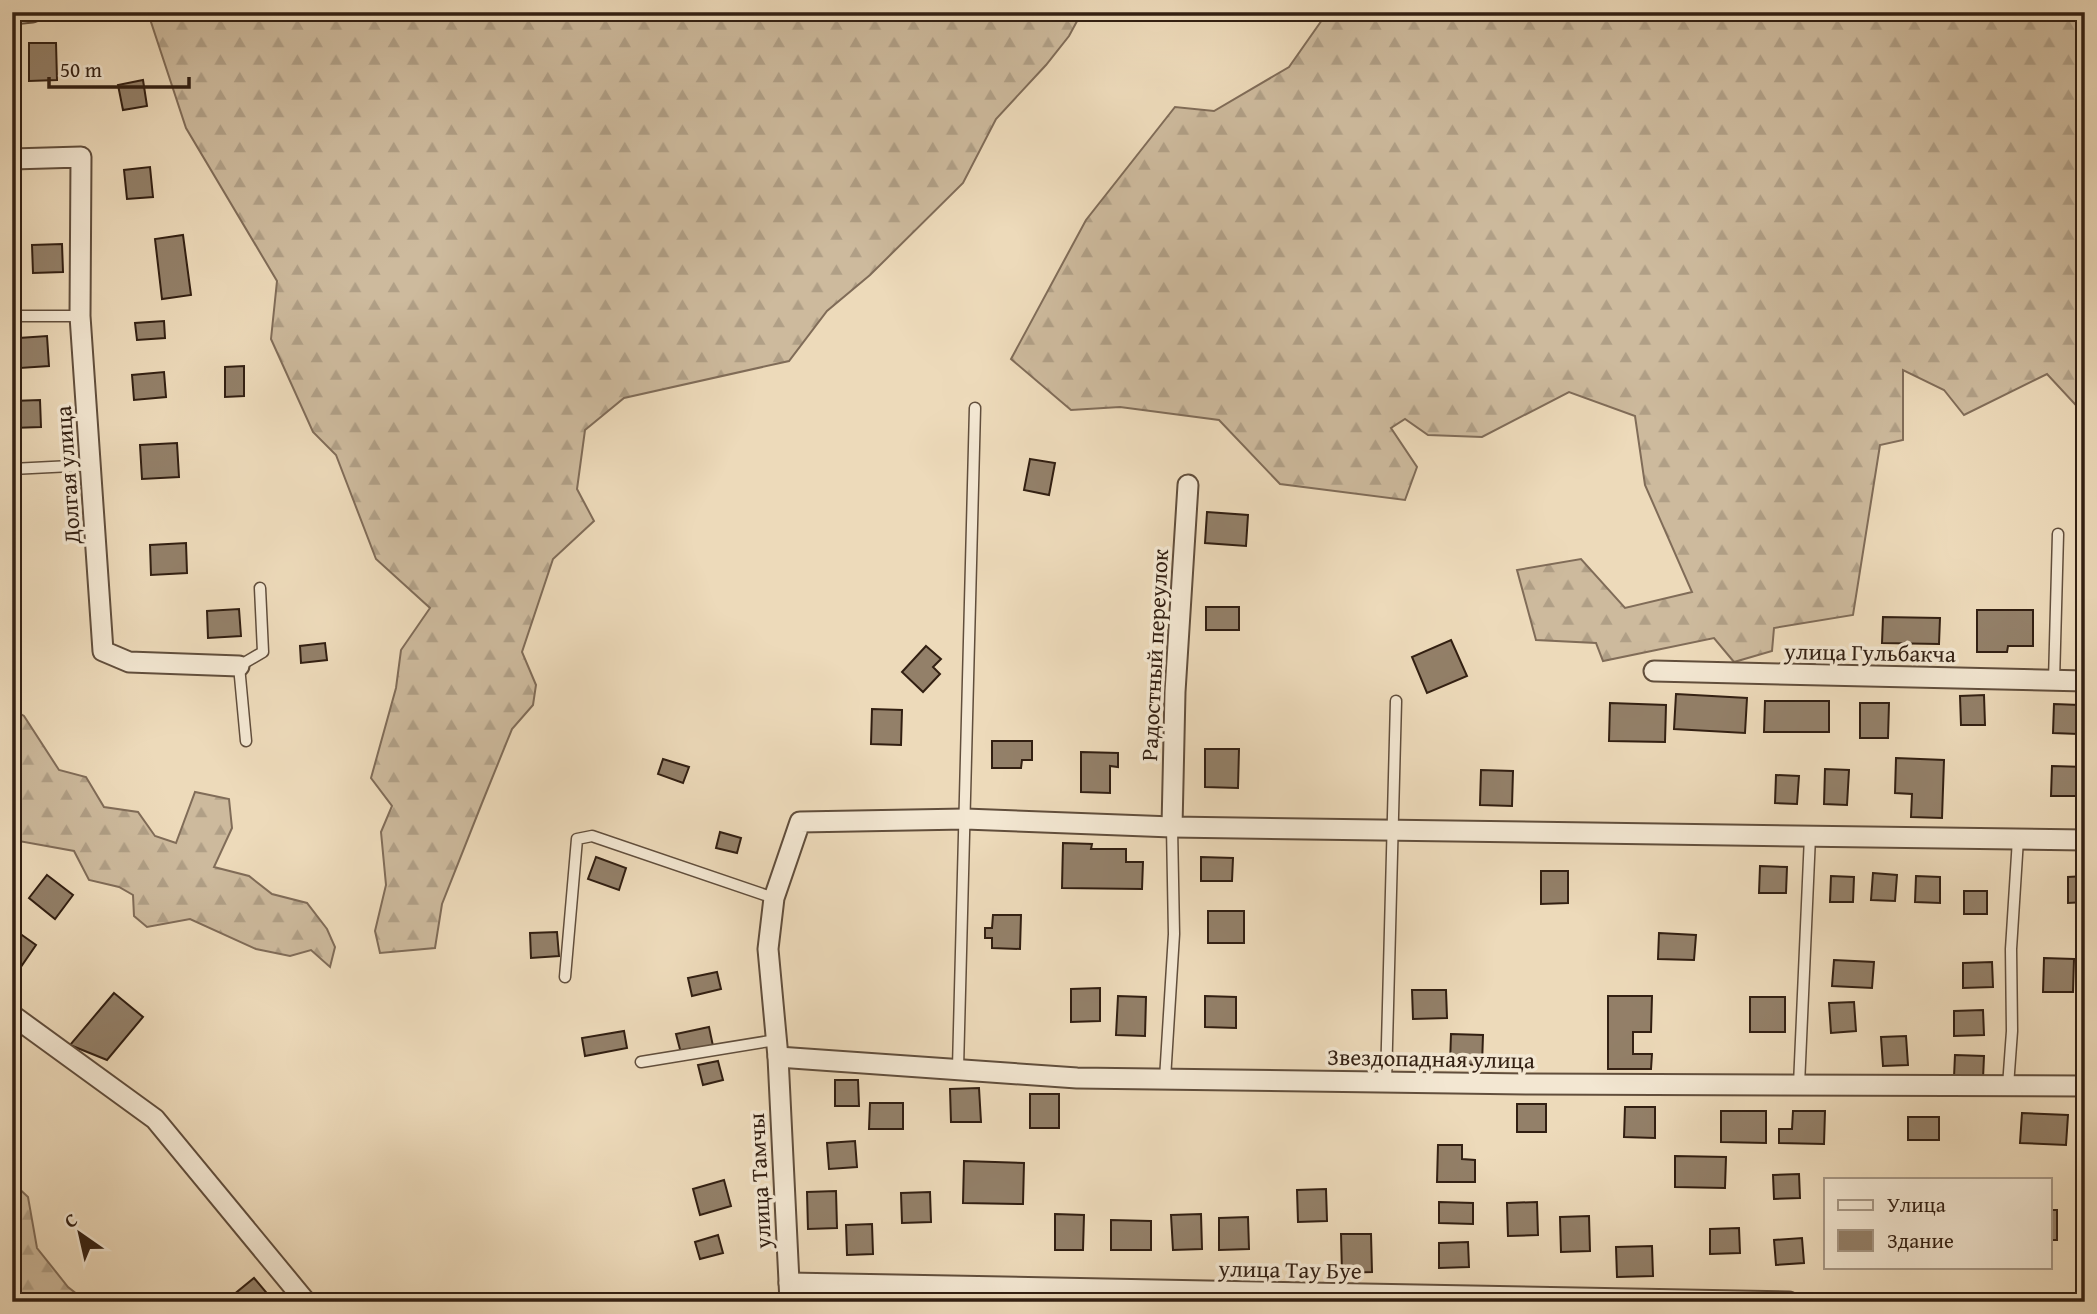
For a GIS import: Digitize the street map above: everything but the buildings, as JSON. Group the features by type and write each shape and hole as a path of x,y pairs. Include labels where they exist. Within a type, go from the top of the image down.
{"street":[{"path":"12,14 32,12"},
{"name":"Долгая улица","path":"12,159 81,157 80,316 103,651 129,662 239,666"},
{"name":"Радостный переулок","path":"1172,827 1175,692 1188,485"},
{"name":"улица Гульбакча","path":"1654,671 2085,681"},
{"path":"965,819 1172,827 2085,840"},
{"name":"улица Тамчы","path":"790,1293 777,1049 768,949 774,898 800,822 965,819"},
{"path":"12,1015 155,1119 306,1302"},
{"name":"Звездопадная улица","path":"777,1049 1077,1077 1386,1082 2085,1086"},
{"name":"улица Тау Буе","path":"790,1293 923,1290 1244,1298 1789,1302"}],"lane":[{"path":"12,316 80,316"},
{"path":"958,1068 975,408"},
{"path":"12,469 90,465"},
{"path":"2054,681 2059,534"},
{"path":"246,741 239,666 263,652 260,588"},
{"path":"1386,1082 1396,701"},
{"path":"1165,1079 1174,934 1172,827"},
{"path":"565,977 577,839 592,836 774,898"},
{"path":"1799,1085 1810,836"},
{"path":"2008,1086 2012,1031 2011,949 2018,839"},
{"path":"641,1062 777,1049"}],"green space":[{"path":"150,12 1082,12 1069,36 1046,65 996,119 963,183 870,275 827,311 789,361 624,398 585,430 577,489 594,521 553,559 522,652 536,685 533,705 512,729 482,803 442,904 435,948 380,953 375,931 386,885 381,832 392,806 371,778 396,688 401,650 430,608 376,559 336,455 313,432 271,339 277,281 186,128"},
{"path":"1341,12 2085,12 2085,415 2047,374 1964,415 1944,390 1903,370 1903,440 1880,445 1853,615 1774,628 1772,651 1734,662 1714,638 1603,661 1596,643 1536,640 1517,570 1581,559 1625,608 1692,592 1645,485 1635,416 1569,392 1482,437 1428,435 1405,419 1391,428 1417,467 1405,500 1280,484 1219,420 1120,407 1071,410 1011,359 1086,220 1175,107 1214,111 1289,67 1322,20"},
{"path":"12,709 24,716 59,770 86,777 104,807 138,812 155,836 176,843 195,792 229,799 232,828 214,867 249,876 272,894 307,903 327,929 335,947 330,967 311,950 290,956 256,949 190,919 147,927 134,916 133,895 119,887 89,880 74,851 13,840"},
{"path":"12,1182 28,1197 37,1248 68,1287 87,1302 12,1302"}]}
